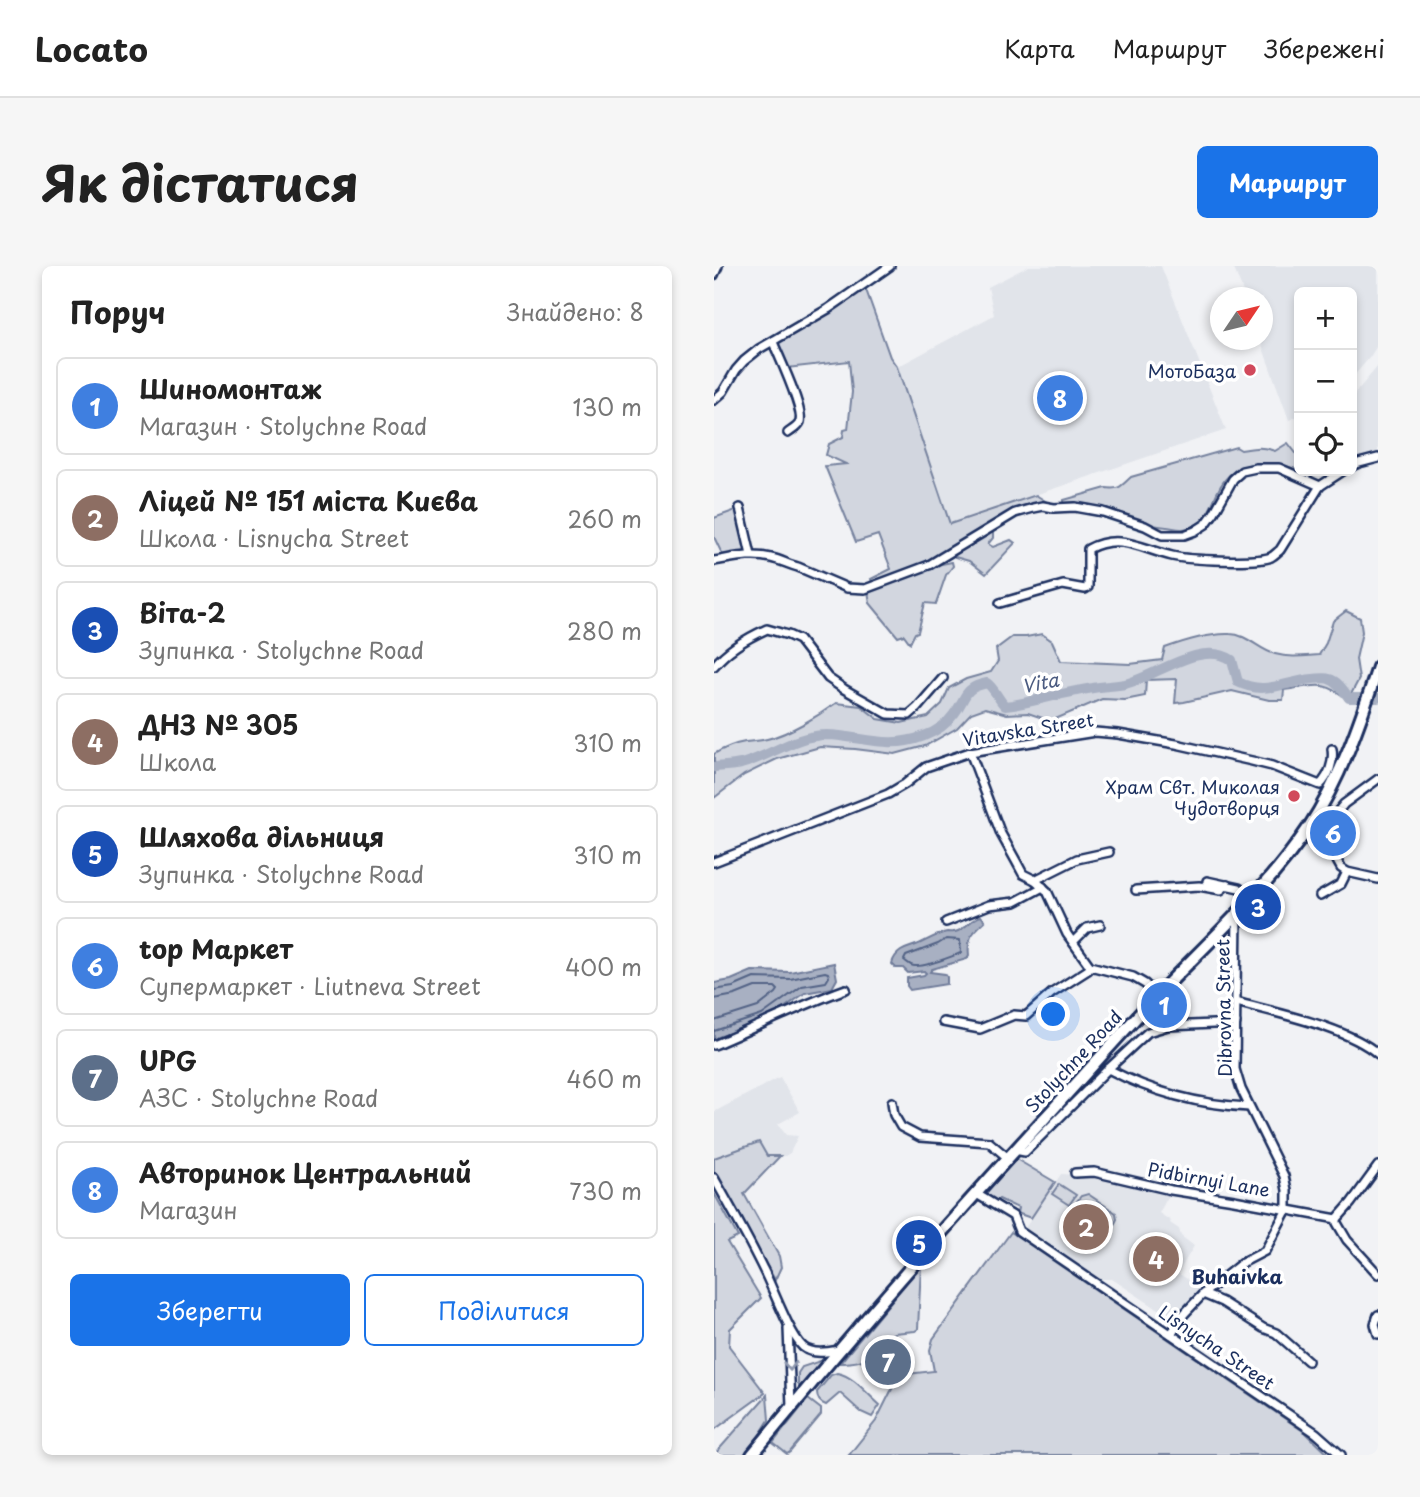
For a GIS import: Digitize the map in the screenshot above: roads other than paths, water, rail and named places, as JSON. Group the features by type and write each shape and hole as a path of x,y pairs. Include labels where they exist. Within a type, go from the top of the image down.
{"main road":[{"name":"Stolychne Road","path":"752,1455 975,1193 1278,868 1309,826 1334,784 1376,673"}],"street":[{"path":"714,275 718,266"},
{"path":"714,400 723,392 736,370 759,349 828,309 890,266"},
{"path":"773,342 800,407 801,421 788,433"},
{"path":"1357,464 1378,458"},
{"path":"714,561 751,555 769,557 847,588 865,589 929,565 1015,513 1043,506 1075,507 1103,512 1145,526 1162,535 1184,536 1206,524 1233,479 1242,471 1279,468 1320,486"},
{"path":"1000,603 1063,585 1085,589 1088,587 1088,549 1098,543 1116,540 1175,557 1205,560 1270,557 1280,550 1320,486 1335,476"},
{"path":"740,508 751,555"},
{"path":"714,666 731,648 767,628 799,640 828,678 888,714 909,715 943,677"},
{"name":"Vitavska Street","path":"714,862 888,794 926,767 970,752 1095,732 1118,734 1272,766 1320,785 1326,779 1333,759 1332,750"},
{"path":"970,752 1001,834 1023,874 1047,891 1067,934 1090,966 1133,977 1157,996"},
{"path":"1321,832 1344,804 1378,779"},
{"path":"1369,785 1378,792"},
{"path":"1309,826 1321,832 1337,863 1347,872 1378,879"},
{"path":"1035,880 1077,859 1109,852"},
{"path":"1320,896 1341,884 1347,872"},
{"path":"1207,881 1239,888 1251,899"},
{"path":"1136,890 1199,886 1221,890 1227,885"},
{"path":"946,922 989,905 1015,902 1043,887"},
{"name":"Dibrovna Street","path":"1237,914 1236,1069 1249,1107 1284,1176 1287,1209"},
{"path":"1073,942 1087,928 1100,925"},
{"path":"943,1023 980,1030 1014,1015 1026,1016 1052,993 1088,970 1090,966"},
{"path":"714,1045 806,1003 846,989"},
{"path":"1236,1002 1330,1029 1357,1040 1378,1054"},
{"path":"892,1102 894,1115 901,1127 920,1137 989,1142 1012,1154 1025,1152 1148,1032 1168,1026 1236,1023"},
{"path":"1108,1069 1133,1082 1172,1095 1226,1106 1249,1107"},
{"path":"1378,1166 1337,1219 1347,1240 1378,1274"},
{"name":"Pidbirnyi Lane","path":"1075,1173 1094,1172 1171,1190 1337,1219"},
{"path":"714,1178 763,1267 798,1341 806,1349 815,1352 840,1350"},
{"name":"Lisnycha Street","path":"975,1193 1013,1216 1019,1231 1316,1433 1341,1455"},
{"path":"1171,1334 1184,1314 1203,1294 1242,1263 1265,1251 1287,1209"},
{"path":"1203,1294 1222,1301 1263,1328 1276,1333 1308,1361"},
{"path":"1378,1315 1375,1324 1378,1334"},
{"path":"788,1324 791,1408"}],"water":[{"path":"981,916 985,921 971,936 967,959 932,969 930,972 945,974 947,984 910,990 907,978 926,973 908,973 903,968 896,968 892,964 897,954 940,934 958,931"},
{"path":"834,963 837,979 832,988 805,993 766,1021 718,1037 714,1042 714,983 731,980 752,971 790,972"}],"waterway":[{"name":"Vita","path":"714,767 741,764 815,736 887,742 911,740 941,727 951,718 969,691 987,683 1005,706 1013,705 1125,684 1178,662 1206,654 1232,660 1238,682 1248,686 1266,688 1326,678 1338,684 1349,698 1378,698"}],"place":[{"name":"МотоБаза","path":"1250,370"},
{"name":"Авторинок Центральний","path":"1060,398"},
{"name":"Храм Свт. Миколая Чудотворця","path":"1294,796"},
{"name":"top Маркет","path":"1333,833"},
{"name":"Віта-2","path":"1258,907"},
{"name":"Шиномонтаж","path":"1164,1005"},
{"name":"Ліцей № 151 міста Києва","path":"1086,1227"},
{"name":"Шляхова дільниця","path":"919,1243"},
{"name":"ДНЗ № 305","path":"1156,1259"},
{"name":"UPG","path":"888,1362"}],"district":[{"name":"Buhaivka","path":"1237,1276"}]}
